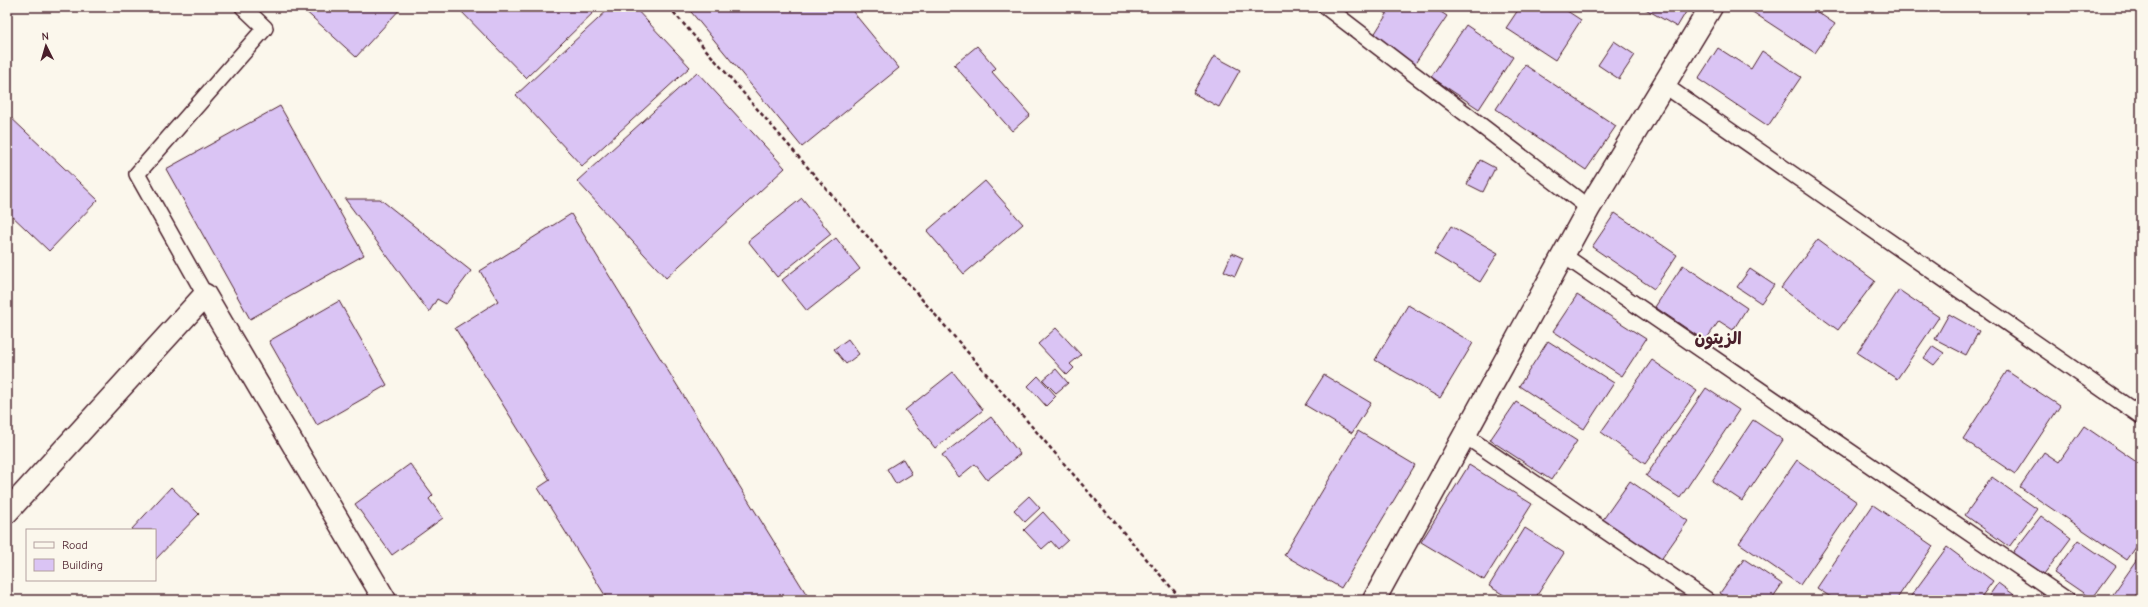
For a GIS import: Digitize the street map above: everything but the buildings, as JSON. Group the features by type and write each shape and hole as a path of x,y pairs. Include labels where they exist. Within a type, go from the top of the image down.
{"street":[{"path":"1374,600 1589,208 1711,7"},
{"path":"7,512 205,295 385,600"}],"lane":[{"path":"205,295 137,174 265,28 243,7"},
{"path":"1326,7 1589,208"},
{"path":"1664,85 2141,416"},
{"path":"1563,255 2066,600"},
{"path":"1464,435 1707,600"}],"path":[{"path":"669,7 1182,600"}],"district":[{"name":"الزيتون","path":"1718,338"}]}
